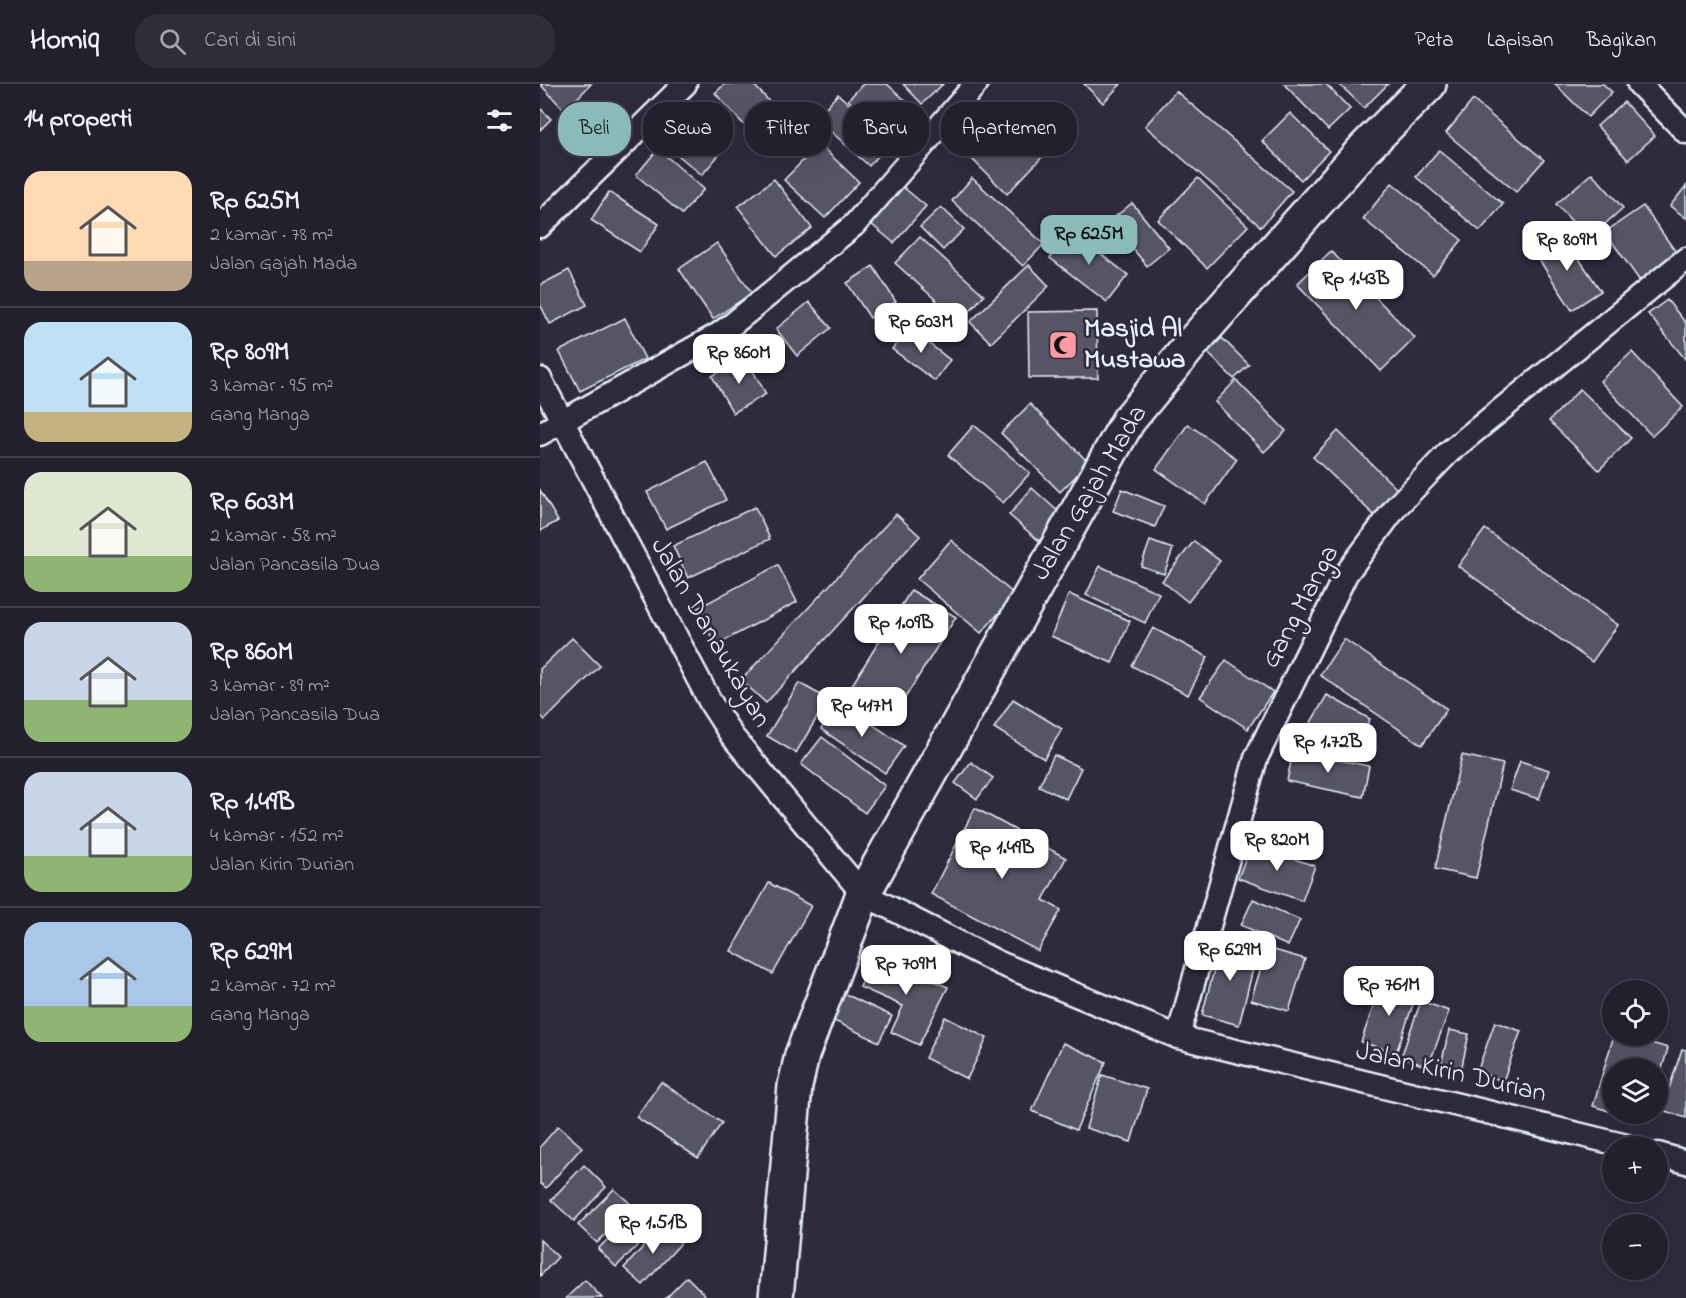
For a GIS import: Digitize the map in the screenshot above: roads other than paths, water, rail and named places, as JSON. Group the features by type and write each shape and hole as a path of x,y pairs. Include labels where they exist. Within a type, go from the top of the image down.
{"main road":[{"name":"Jalan Gajah Mada","path":"776,1298 795,1086 802,1055 863,894 1128,421 1193,342 1365,148 1429,84"}],"street":[{"path":"540,226 686,84"},
{"path":"540,434 735,323 854,225 976,84"},
{"path":"1639,84 1686,132"},
{"name":"Gang Manga","path":"1179,1037 1257,758 1346,574 1396,507 1449,452 1686,259"},
{"name":"Jalan Danaukayan","path":"540,379 712,705 732,736 863,894"},
{"name":"Jalan Kirin Durian","path":"863,894 999,963 1179,1037 1602,1140"},
{"path":"1668,1157 1686,1162"}],"place":[{"name":"Masjid Al Mustawa","path":"1063,345"}]}
